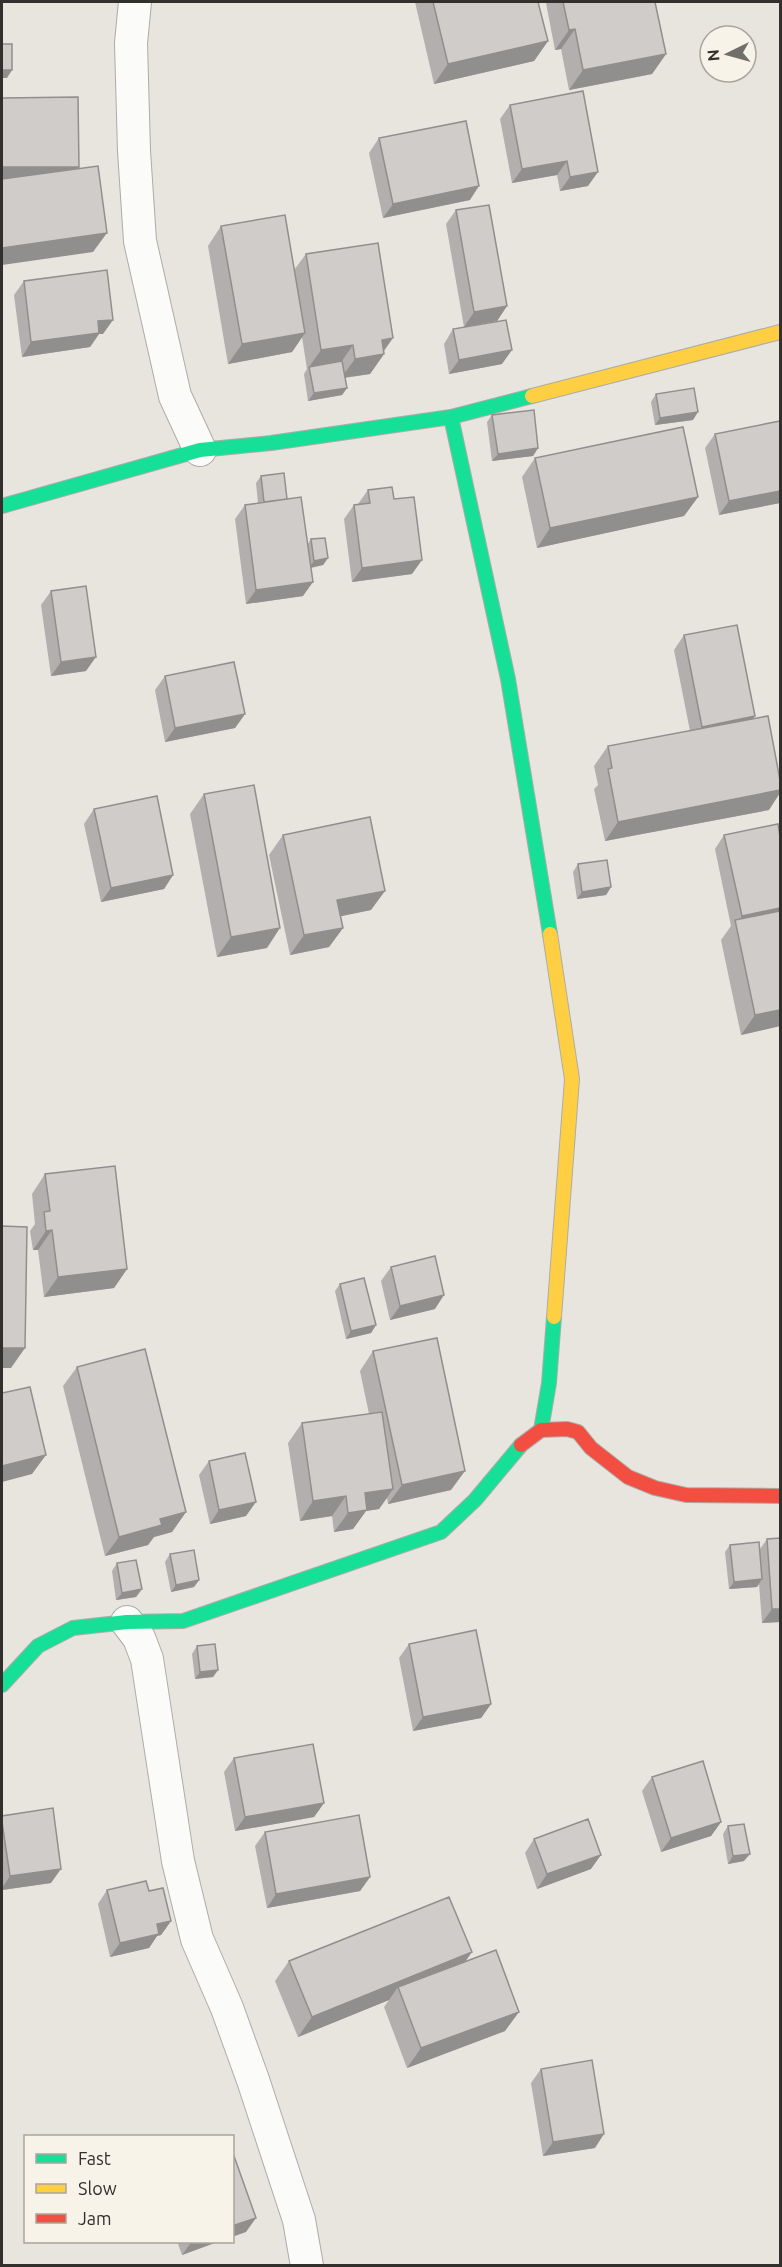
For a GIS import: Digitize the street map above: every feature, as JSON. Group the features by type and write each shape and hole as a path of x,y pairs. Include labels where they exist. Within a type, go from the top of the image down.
{"street":[{"path":"135,2 130,43 140,241 175,396 200,450"},
{"path":"2,506 200,450 271,443 451,417 780,332"},
{"path":"451,417 508,679 542,878 572,1079 549,1383 541,1430"},
{"path":"2,1685 38,1646 73,1628 127,1622 183,1620 441,1532 475,1500 525,1440 541,1430 567,1429 578,1432 591,1448 628,1478 655,1488 687,1495 780,1496"},
{"path":"127,1622 139,1638 147,1659 178,1861 197,1939 227,2008 253,2080 300,2220 307,2265"}],"building":[{"path":"433,2 538,2 548,41 448,64"},
{"path":"563,2 655,2 666,54 583,70 575,29 569,30"},
{"path":"2,44 12,44 12,70 2,70"},
{"path":"583,91 598,172 570,177 567,161 522,169 510,105"},
{"path":"78,97 79,167 2,167 2,98"},
{"path":"466,121 479,186 393,204 379,138"},
{"path":"98,166 107,233 2,248 2,179"},
{"path":"489,205 507,306 474,312 456,210"},
{"path":"285,215 305,333 242,344 221,226"},
{"path":"378,243 393,338 382,340 384,354 355,359 353,345 321,350 306,254"},
{"path":"107,270 113,320 98,321 99,333 31,342 24,281"},
{"path":"506,320 512,350 459,360 453,329"},
{"path":"342,361 347,388 314,393 309,367"},
{"path":"694,388 698,412 660,418 656,394"},
{"path":"534,410 538,448 498,454 492,415"},
{"path":"780,421 780,491 729,501 715,434"},
{"path":"683,427 698,497 550,528 535,458"},
{"path":"284,473 287,499 264,502 261,476"},
{"path":"392,487 394,499 414,497 422,560 362,568 354,505 370,503 368,490"},
{"path":"301,497 313,582 256,590 245,505"},
{"path":"325,538 328,558 314,561 311,539"},
{"path":"86,586 96,657 61,662 51,591"},
{"path":"737,625 755,716 702,727 684,635"},
{"path":"234,662 245,714 175,728 165,676"},
{"path":"768,716 780,790 618,822 608,769 612,768 608,746"},
{"path":"254,785 280,928 231,937 204,794"},
{"path":"157,796 173,875 111,888 94,809"},
{"path":"370,817 385,891 337,900 343,928 304,935 283,835"},
{"path":"778,824 780,908 742,916 724,835"},
{"path":"607,860 611,887 582,892 578,864"},
{"path":"780,911 780,1010 755,1015 735,920"},
{"path":"115,1166 127,1269 58,1277 52,1230 46,1231 44,1212 50,1211 45,1174"},
{"path":"2,1226 27,1227 25,1348 2,1348"},
{"path":"435,1256 444,1295 400,1306 391,1267"},
{"path":"364,1278 376,1325 351,1331 340,1284"},
{"path":"437,1338 465,1471 402,1485 373,1351"},
{"path":"145,1349 186,1512 160,1519 162,1525 119,1537 77,1367"},
{"path":"30,1387 46,1455 2,1466 2,1393"},
{"path":"382,1412 393,1489 365,1493 367,1510 348,1513 346,1496 313,1501 302,1423"},
{"path":"245,1453 256,1502 219,1510 209,1461"},
{"path":"780,1538 780,1609 772,1609 767,1539"},
{"path":"759,1542 762,1579 734,1582 730,1545"},
{"path":"194,1550 199,1580 176,1585 170,1554"},
{"path":"136,1560 142,1589 122,1593 117,1563"},
{"path":"476,1630 491,1704 423,1717 409,1644"},
{"path":"215,1644 218,1670 200,1672 197,1646"},
{"path":"313,1744 324,1803 245,1817 234,1758"},
{"path":"703,1761 721,1822 671,1838 652,1777"},
{"path":"53,1808 61,1869 10,1876 2,1816"},
{"path":"359,1815 370,1877 276,1894 265,1832"},
{"path":"588,1819 601,1855 547,1874 534,1839"},
{"path":"744,1824 750,1854 733,1856 728,1826"},
{"path":"146,1881 149,1891 163,1888 171,1921 157,1924 159,1934 120,1943 107,1890"},
{"path":"449,1897 472,1952 312,2017 289,1961"},
{"path":"496,1950 519,2012 421,2048 398,1987"},
{"path":"592,2060 604,2134 553,2142 541,2069"},
{"path":"234,2156 256,2218 234,2225"}],"traffic: fast":[{"path":"2,506 200,450 271,443 451,417 532,396"},
{"path":"451,417 508,679 550,934"},
{"path":"541,1430 549,1383 554,1317"},
{"path":"2,1685 38,1646 73,1628 127,1622 183,1621 441,1532 475,1500 521,1445"}],"traffic: slow":[{"path":"532,396 780,332"},
{"path":"550,934 572,1079 554,1317"}],"traffic: jam":[{"path":"521,1445 541,1430 567,1429 578,1432 591,1448 628,1477 655,1488 686,1495 780,1496"}]}
